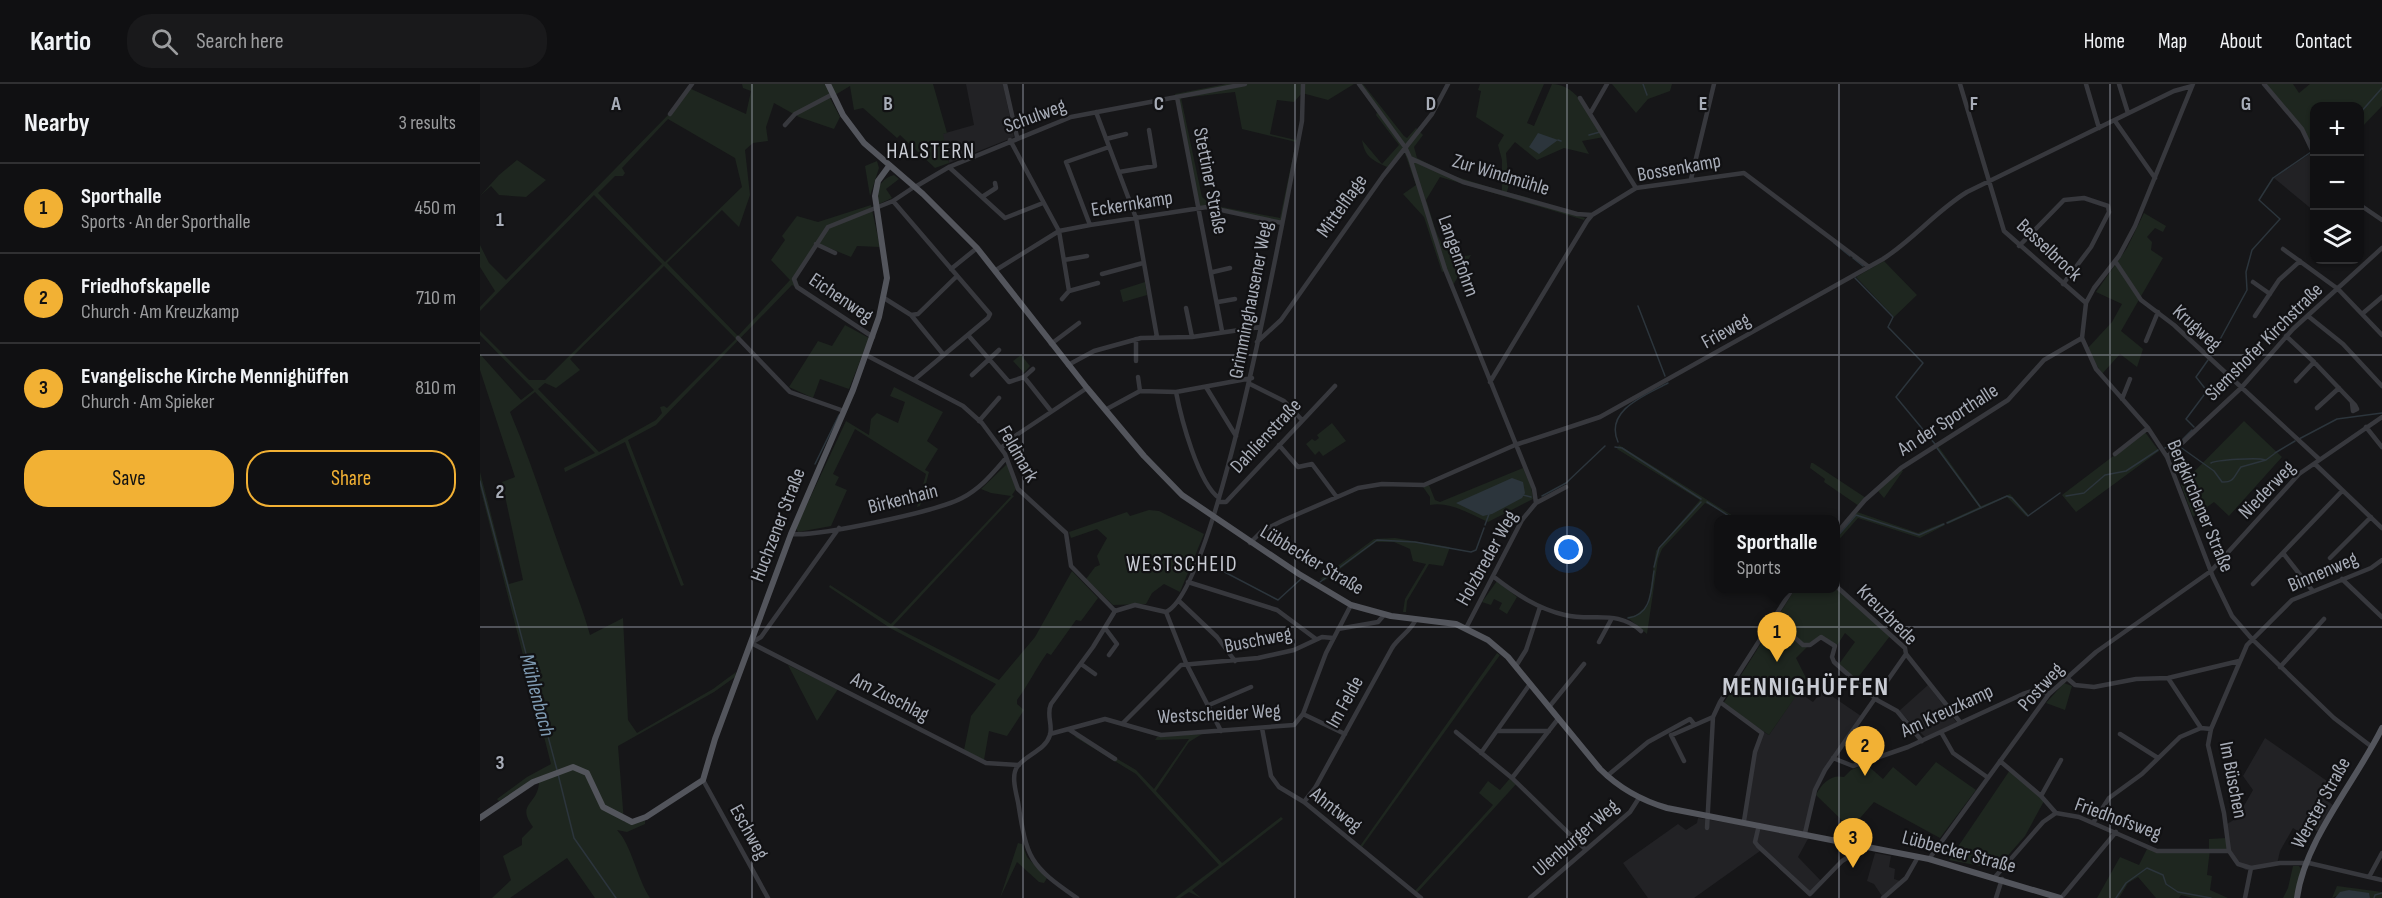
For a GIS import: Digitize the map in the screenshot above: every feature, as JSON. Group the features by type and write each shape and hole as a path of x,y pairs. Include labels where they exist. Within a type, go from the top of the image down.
{"main road":[{"name":"Lübbecker Straße","path":"828,84 857,135 915,187 977,248 1105,410 1173,487 1213,519 1352,605 1384,615 1466,627 1496,646 1516,666 1607,776 1639,798 1667,807 1929,859 2060,898"},
{"name":"Huchzener Straße","path":"704,780 712,750 791,534 873,337 884,298 886,269 876,208 876,189 889,166"},
{"name":"Werster Straße","path":"2297,898 2307,863 2372,747 2380,739 2382,728"},
{"path":"480,818 521,788 573,767 582,769 590,778 599,803 607,811 626,821 637,821 704,780"}],"street":[{"path":"669,114 692,84"},
{"path":"1005,84 1017,137"},
{"name":"Schulweg","path":"793,282 823,232 835,223 893,201 949,167 1010,140 1071,117 1245,84"},
{"name":"Grimminghausener Weg","path":"1179,601 1213,519 1252,378 1257,342 1304,113 1303,84"},
{"name":"Langenfohrn","path":"1359,84 1405,147 1445,269 1515,445"},
{"name":"Mittelflage","path":"1257,342 1281,320 1405,147 1432,114 1448,84"},
{"path":"1591,112 1607,84"},
{"path":"1691,179 1714,84"},
{"name":"Besselbrock","path":"1960,84 2004,231 2086,303"},
{"path":"2086,84 2098,128"},
{"path":"2119,84 2128,113"},
{"path":"2172,84 2174,91"},
{"path":"2264,84 2302,129 2310,144"},
{"path":"2082,338 2086,303 2094,288 2115,261 2135,226 2192,85"},
{"name":"Frieweg","path":"1250,543 1263,531 1336,496 1367,485 1424,485 1515,445 1560,432 1617,409 1869,267 1908,243 1948,204 1988,181 2174,91 2192,85"},
{"path":"785,124 795,114 833,94"},
{"name":"Stettiner Straße","path":"1177,96 1201,208 1222,332"},
{"path":"1580,98 1591,112 1636,188"},
{"path":"1096,112 1136,218 1156,337"},
{"path":"2115,121 2155,178"},
{"path":"1119,171 1155,166 1149,130"},
{"path":"1106,139 1126,134"},
{"path":"1010,140 1059,231 1069,291"},
{"path":"1090,225 1066,162 1109,147"},
{"name":"Zur Windmühle","path":"1410,159 1463,182 1586,218"},
{"path":"949,167 1008,218 1043,203"},
{"name":"Bossenkamp","path":"1490,382 1586,218 1636,188 1744,173 1869,267"},
{"path":"982,197 996,188 995,183"},
{"path":"2019,246 2064,200 2084,198 2108,206 2109,212 2091,247 2063,284"},
{"path":"893,201 990,314 915,379"},
{"name":"Eckernkamp","path":"996,270 1059,231 1090,225 1207,207 1282,223"},
{"path":"2364,208 2382,220"},
{"path":"816,244 835,253"},
{"path":"951,269 977,248"},
{"name":"Siemshofer Kirchstraße","path":"2167,458 2241,388 2286,336 2382,248"},
{"path":"2283,249 2338,289 2382,335"},
{"path":"1064,260 1087,256"},
{"name":"Krugweg","path":"2115,261 2141,300 2158,312 2299,440 2342,491 2382,528"},
{"path":"2255,316 2279,280 2300,261"},
{"path":"1102,274 1143,264"},
{"path":"1213,272 1230,268"},
{"path":"911,315 918,314 957,276"},
{"name":"Eichenweg","path":"793,282 873,337"},
{"path":"2253,282 2270,294"},
{"path":"1062,299 1069,291 1098,283"},
{"path":"2362,314 2382,297"},
{"path":"884,298 911,315 943,354"},
{"path":"1218,302 1235,299"},
{"path":"1186,308 1192,337"},
{"path":"2146,341 2158,312"},
{"path":"2308,316 2343,344 2382,386"},
{"path":"1051,344 1079,323"},
{"path":"1068,365 1094,351 1136,339 1192,337 1260,327"},
{"path":"968,335 1009,382 1023,377 1033,369"},
{"path":"2286,336 2352,403"},
{"path":"738,338 790,392 844,411"},
{"name":"Bergkirchener Straße","path":"2082,338 2096,369 2148,428 2167,458 2228,609 2252,639 2280,667 2344,728 2372,747"},
{"name":"An der Sporthalle","path":"1840,529 1865,500 1901,468 2007,400 2044,360 2082,338"},
{"path":"1136,339 1136,361"},
{"path":"972,375 999,351"},
{"name":"Feldmark","path":"866,355 963,406 979,421 1001,448 1018,489 1066,533 1071,566 1115,611"},
{"path":"2296,381 2314,362"},
{"path":"1023,377 1051,411"},
{"path":"1138,377 1140,391"},
{"path":"1105,410 1140,391 1176,392 1252,378"},
{"path":"2122,399 2130,380"},
{"path":"1250,384 1284,401 1302,420"},
{"name":"Dahlienstraße","path":"1219,500 1226,502 1335,386"},
{"path":"1206,387 1236,436"},
{"path":"1001,448 1014,436 1087,388"},
{"path":"2317,408 2338,388"},
{"path":"1176,392 1186,437 1219,500"},
{"name":"Feldmark","path":"979,421 999,398"},
{"name":"Niederweg","path":"2211,571 2299,474 2382,417"},
{"path":"2366,427 2382,447"},
{"path":"2115,454 2148,428"},
{"path":"1278,445 1298,467 1312,464 1336,496"},
{"name":"Holzbreder Weg","path":"1515,445 1534,489 1536,503"},
{"name":"Birkenhain","path":"791,534 882,521 957,500 980,486 1006,458"},
{"name":"Holzbreder Weg","path":"1466,627 1522,520 1536,503 1566,487"},
{"path":"2253,584 2328,503 2342,491"},
{"path":"2330,558 2371,518"},
{"path":"751,643 761,637 839,528"},
{"path":"2283,553 2312,590"},
{"name":"Binnenweg","path":"2252,639 2284,606 2312,590 2382,560"},
{"name":"Postweg","path":"1929,859 2049,694 2096,652 2211,571"},
{"path":"1494,577 1517,595 1540,607 1564,615 1630,621 1641,631"},
{"path":"2342,579 2382,617"},
{"path":"1188,582 1276,610 1316,639"},
{"name":"Kreuzbrede","path":"1840,590 1905,648 1906,654 1960,722"},
{"path":"1707,828 1713,717 1720,702 1790,593"},
{"path":"1166,612 1179,601 1217,637 1235,661"},
{"path":"1014,775 1019,765 1039,750 1050,734 1048,710 1115,611 1129,605 1166,612"},
{"name":"Westscheider Weg","path":"1050,734 1097,720 1122,724 1161,735 1294,725 1303,714 1333,638 1352,605"},
{"path":"1516,666 1526,650 1540,607"},
{"path":"1166,612 1186,663 1221,731"},
{"path":"1338,629 1378,622 1384,615"},
{"path":"1599,642 1612,618"},
{"name":"Im Felde","path":"1304,802 1315,788 1392,648 1399,637 1413,626 1416,619"},
{"path":"1774,619 1803,645 1810,645 1821,637 1828,640 1835,646 1832,657 1834,662 1875,697 1897,711 1922,741"},
{"path":"2280,667 2324,619"},
{"path":"1105,628 1117,644 1109,655"},
{"name":"Buschweg","path":"1186,663 1235,661 1294,650 1316,639 1333,638"},
{"name":"Im Büschen","path":"2229,851 2224,813 2208,745 2211,729 2239,661 2252,639"},
{"name":"Am Zuschlag","path":"751,643 978,759 1006,765 1019,765"},
{"path":"1805,833 1815,790 1833,758 1906,654"},
{"path":"2067,678 2074,685 2087,687 2136,679 2168,678 2239,661"},
{"path":"1122,724 1159,684 1186,663"},
{"path":"1549,707 1584,663"},
{"path":"1081,664 1095,674"},
{"path":"2168,678 2200,728"},
{"path":"1481,753 1530,684"},
{"path":"1209,705 1251,687"},
{"name":"Am Kreuzkamp","path":"1833,758 1853,766 1922,741 2023,694 2035,690 2049,694"},
{"path":"1720,702 1762,733 1755,752 1743,821"},
{"path":"1303,714 1345,734"},
{"path":"1672,735 1713,717"},
{"path":"1512,778 1558,719"},
{"path":"1607,776 1648,742 1669,729 1690,719 1694,724"},
{"name":"Ahntweg","path":"1262,728 1274,782 1304,802 1421,898"},
{"path":"2093,823 2109,798 2142,774 2180,737 2200,728 2211,729"},
{"path":"1070,729 1115,759"},
{"path":"1669,729 1684,761"},
{"path":"1497,731 1549,730"},
{"path":"1456,732 1512,778 1586,850"},
{"path":"1941,732 1953,753 1988,777"},
{"path":"2120,734 2158,758"},
{"path":"2041,796 2061,760"},
{"name":"Friedhofsweg","path":"2000,761 2041,796 2056,813 2079,817 2157,851 2229,851"},
{"path":"1006,765 1014,775 1023,838 1030,858 1042,873 1077,898"},
{"name":"Eschweg","path":"704,780 768,898"},
{"name":"Ulenburger Weg","path":"1530,898 1630,812 1639,798"},
{"path":"1996,898 1999,878 2043,822 2056,813"},
{"path":"1759,824 1755,842 1810,894 1842,861 1858,851 1860,844"},
{"path":"2060,898 2116,832"},
{"path":"2229,851 2238,864 2251,868 2280,863 2307,863 2382,880"},
{"path":"2369,877 2382,853"},
{"path":"1882,898 1906,878 1918,857"},
{"path":"2245,898 2251,868"},
{"path":"2036,898 2039,891"}],"shaded area":[{"path":"742,84 933,84 947,133 943,134 949,163 935,168 900,135 897,138 863,108 854,110 850,86 830,98 840,117 834,129 799,117 774,103 766,127 768,141 753,143 745,150 750,195 739,227 722,210 667,263 738,336 790,280 771,260 785,240 782,236 797,216 818,222 871,205 880,247 857,246 851,257 817,243 796,277 801,291 792,285 656,425 628,440 684,585 681,586 625,442 565,472 564,468 595,453 535,392 510,412 532,467 590,635 623,618 628,720 637,733 713,689 736,672 735,677 714,692 618,746 624,822 645,820 645,824 627,832 617,830 627,844 650,898 595,898 567,858 510,898 492,898 511,880 503,856 522,845 522,838 533,827 526,813 536,795 539,781 535,778 499,801 497,799 527,777 551,764 480,487 480,472 509,584 523,580 502,482 515,477 480,370 480,354 521,400 534,390 480,335 480,331 529,380 545,380 662,264 594,195 480,311 480,307 495,291 480,267 480,245 489,263 506,280 668,115 689,88 746,114 751,91 743,88","holes":["668,119 735,158 742,187 665,262 598,193 615,176 623,176 625,173 622,168","664,266 736,339 667,408 660,407 662,413 656,420 599,452 538,389 545,383 556,388 580,370 570,359"]},
{"path":"966,84 1003,84 1014,137 949,163 942,134 974,125"},
{"path":"1226,84 1354,84 1328,100 1302,93 1294,102 1277,100 1270,134 1300,141 1284,222 1198,207 1175,94","holes":["1235,92 1242,129 1296,142 1280,218 1211,205 1202,197 1181,98"]},
{"path":"1357,84 1363,84 1404,136 1407,138 1416,128 1423,135 1414,147 1417,158 1451,175 1502,191 1502,160 1498,145 1504,135 1476,117 1481,91 1478,90 1480,84 1544,84 1527,123 1534,126 1552,84 1561,85 1583,103 1604,137 1582,141 1589,154 1564,148 1537,160 1515,142 1506,153 1509,184 1507,192 1530,198 1529,202 1585,218 1584,220 1440,177 1426,200 1435,230 1451,253 1460,256 1471,255 1453,285 1447,270 1442,272 1424,217 1403,194 1416,185 1403,148 1387,167 1373,160 1365,150 1362,140 1382,164 1399,145 1376,115 1377,112"},
{"path":"1612,84 1672,84 1670,91 1648,99 1636,113"},
{"path":"2263,84 2293,84 2299,93 2310,84 2382,84 2382,106 2364,125 2364,102 2310,102 2310,145 2301,130"},
{"path":"1538,133 1558,140 1539,154 1529,147"},
{"path":"2310,154 2310,208 2274,178"},
{"path":"517,160 546,180 526,197 499,195 491,186 480,196 499,175"},
{"path":"877,161 879,168 870,196 865,166"},
{"path":"894,175 899,179 886,189 892,198 879,204 877,195 879,186 885,179"},
{"path":"2144,213 2166,226 2163,232 2155,228 2147,237 2152,242 2151,250 2163,258 2121,331 2143,349 2137,367 2120,354 2102,374 2087,349 2112,322 2122,304 2096,292 2127,248"},
{"path":"1884,261 1917,295 1894,317 1856,277"},
{"path":"1145,282 1147,295 1123,302 1120,290"},
{"path":"845,325 869,338 849,389 820,379 813,398 789,387 818,341 832,346"},
{"path":"1021,355 1030,366 1024,373 1013,361"},
{"path":"894,387 943,412 927,441 938,449 925,470 929,472 920,506 917,507 926,474 855,429 833,474 839,477 835,485 847,490 831,526 798,532 796,528 846,421 869,435 871,419 877,413 898,423 905,402 890,396"},
{"path":"2244,421 2282,457 2229,516 2214,502 2193,517 2181,485"},
{"path":"1332,423 1346,441 1323,456 1319,451 1315,455 1306,444 1312,439 1315,441 1319,438 1317,435"},
{"path":"2145,432 2159,451 2076,512 2062,495"},
{"path":"1619,445 1732,515 1705,503 1662,549 1658,559 1647,634 1627,617 1636,615 1648,605 1656,551 1700,500 1617,449"},
{"path":"1938,446 1981,506 2010,494 2028,514 2026,516 2007,497 1948,524 1946,522 1979,507 1936,447"},
{"path":"1811,463 1866,498 1859,506 1824,482 1825,479 1810,468"},
{"path":"1007,464 1016,489 1012,495 1014,496 893,626 999,680 1035,637 1072,571 1098,598 1081,621 1076,620 1051,655 1047,653 1043,659 1017,700 1017,704 1024,710 1007,736 989,731 984,760 964,750 971,716 996,684 890,628 829,587 830,585 891,624 1011,496 981,489"},
{"path":"1523,468 1531,486 1533,499 1488,522 1452,507 1430,505 1430,497 1423,487 1429,485 1435,500 1440,502"},
{"path":"1901,469 1903,471 1884,498 1878,491"},
{"path":"1512,478 1523,482 1525,493 1522,498 1492,514 1483,516 1456,503"},
{"path":"1149,510 1159,511 1204,534 1180,592 1164,584 1152,593 1146,604 1113,605 1086,579 1095,567 1100,565 1097,556 1107,538 1097,529 1071,538 1069,532 1127,512 1130,516"},
{"path":"1857,512 1918,533 1943,523 1945,525 1920,538 1858,518 1840,538 1840,532"},
{"path":"1395,538 1450,547 1443,566 1429,564 1407,601 1406,612 1403,612 1405,599 1426,564 1413,561 1410,549 1394,542 1376,542 1324,581 1320,579 1374,539"},
{"path":"1497,581 1517,597 1507,614 1499,609 1502,603 1494,599 1491,605 1482,602"},
{"path":"1840,592 1890,636 1856,680 1839,664 1855,642 1845,633 1836,647 1825,637 1809,645 1796,658 1807,680 1769,735 1723,704 1792,593"},
{"path":"1497,653 1500,655 1362,847 1360,846"},
{"path":"788,665 838,689 817,721"},
{"path":"2064,683 2072,686 2065,710 2046,703"},
{"path":"1928,685 1957,723 1925,737 1899,711"},
{"path":"1823,690 1861,716 1818,780 1804,836 1809,837 1798,857 1823,883 1810,896 1760,851 1694,898 1648,898 1623,863 1678,824 1686,830 1697,823 1698,818 1742,825 1756,752 1764,732 1769,735 1798,692 1813,702"},
{"path":"1202,734 1189,742 1156,791 1222,863 1281,817 1283,819 1192,890 1201,898 1189,892 1180,898 1175,898 1219,865 1136,774 1075,737 1077,735 1136,770 1154,789 1189,739 1155,740 1157,737"},
{"path":"2265,738 2327,781 2319,795 2337,808 2322,834 2307,825 2302,834 2293,828 2280,851 2277,864 2246,870 2238,865 2229,850 2227,824 2237,818 2253,790 2243,776"},
{"path":"1936,762 1976,790 1940,838 1874,802 1854,825 1853,830 1816,795 1827,780 1839,776 1844,777 1851,770 1866,764 1883,779 1893,767 1916,786"},
{"path":"2010,770 2044,801 2025,836 1996,869 1949,860"},
{"path":"1512,776 1518,782 1416,894 1414,892 1493,805 1479,793 1488,781 1500,790"},
{"path":"2227,838 2229,850 2210,849 2207,875 2212,876 2210,890 2228,898 2193,898 2181,895 2179,898 2156,898 2138,877 2128,883 2119,898 2097,898 2120,857 2139,865 2147,849 2209,849 2209,839"},
{"path":"1018,843 1022,844 1027,857 1047,878 1044,883 1039,882 1017,862 1000,898"},
{"path":"1875,853 1891,856 1889,867 1895,869 1894,879 1900,881 1882,896 1874,884 1867,881"},
{"path":"2293,866 2299,866 2301,869 2294,898 2283,898 2288,888"},
{"path":"2337,886 2382,892 2382,898 2370,898 2369,894 2349,890 2332,898"},
{"path":"2349,890 2369,893 2370,898 2335,898 2340,892"}],"waterway":[{"path":"1643,84 1647,95"},
{"path":"2364,108 2382,88"},
{"path":"1589,135 1600,132"},
{"path":"2211,356 2247,290 2246,272 2252,250 2280,219 2259,200 2273,178 2310,153"},
{"path":"1834,243 1850,256"},
{"path":"1853,258 1863,266"},
{"path":"1855,278 1893,317 1888,327 1923,363 1896,397 1935,444"},
{"path":"1638,306 1665,376"},
{"path":"2194,427 2186,419 2207,391 2196,377 2208,360"},
{"path":"1618,442 1615,431 1622,412 1639,399 1668,383"},
{"path":"2299,439 2337,419 2382,413"},
{"path":"815,464 839,415"},
{"path":"2180,442 2192,430"},
{"path":"2275,453 2295,441"},
{"path":"2165,448 2176,444 2214,471 2222,482 2231,480 2241,467 2266,460 2274,454"},
{"path":"1542,496 1566,483 1605,446"},
{"path":"1615,447 1622,448 1701,499"},
{"path":"1937,448 1981,508"},
{"path":"2066,496 2084,493 2105,475 2126,471 2158,450"},
{"path":"2211,463 2238,459 2265,460"},
{"name":"Mühlenbach","path":"480,481 557,770"},
{"path":"1947,523 2007,496 2012,498 2028,516 2060,493"},
{"path":"1523,495 1531,497"},
{"path":"1654,567 1659,548 1701,502"},
{"path":"1707,502 1727,515"},
{"path":"1485,525 1489,514"},
{"path":"1840,533 1856,515 1919,535 1944,524"},
{"path":"1320,582 1377,540 1415,542 1471,552 1476,550 1484,528"},
{"path":"1215,567 1278,600 1301,579"},
{"path":"1628,618 1636,616 1646,607 1651,593 1654,571"},
{"name":"Mühlenbach","path":"558,774 574,838 616,898"},
{"path":"2116,898 2126,883 2147,868 2163,875 2166,884 2178,892 2211,898"},
{"path":"2374,898 2375,895 2382,893"}],"place":[{"name":"Sporthalle","path":"1777,662"},
{"name":"Friedhofskapelle","path":"1865,776"},
{"name":"Evangelische Kirche Mennighüffen","path":"1853,868"}],"district":[{"name":"HALSTERN","path":"931,151"},
{"name":"WESTSCHEID","path":"1182,564"},
{"name":"MENNIGHÜFFEN","path":"1806,687"}]}
